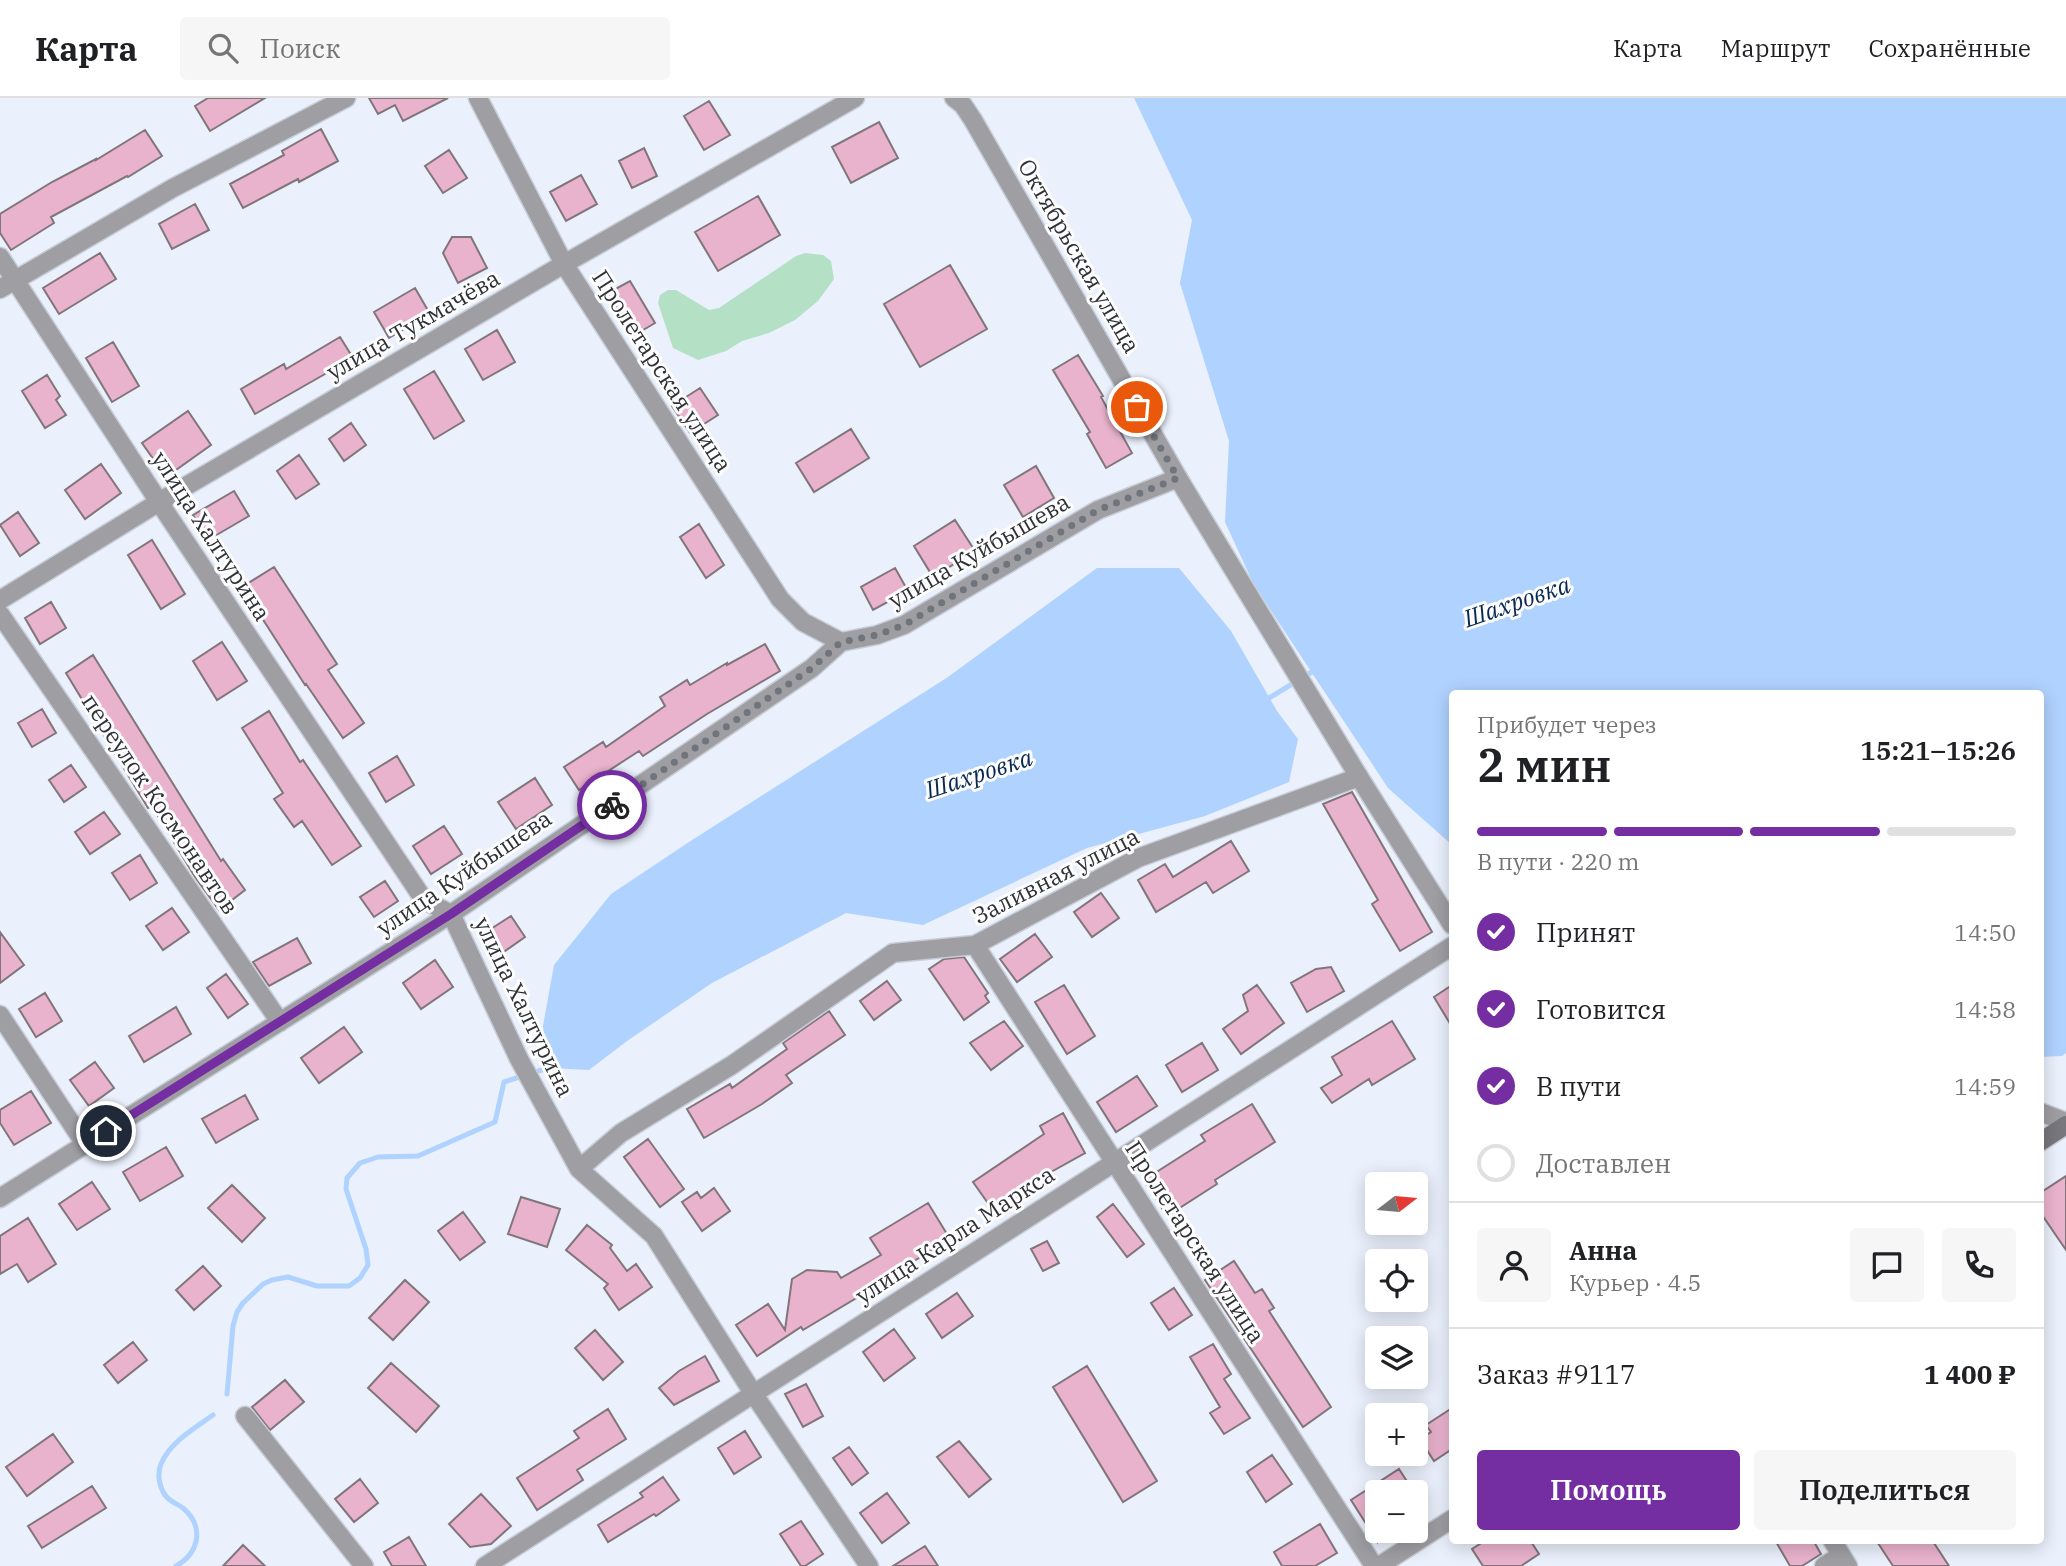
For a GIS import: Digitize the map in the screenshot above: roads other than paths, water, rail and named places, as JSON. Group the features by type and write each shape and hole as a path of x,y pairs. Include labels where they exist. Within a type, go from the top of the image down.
{"main road":[{"path":"2044,1139 2066,1124"}],"street":[{"path":"8,285 173,188 346,98"},
{"name":"Пролетарская улица","path":"478,98 564,264 780,599 803,622 841,642"},
{"name":"улица Тукмачёва","path":"0,600 159,502 564,264 855,98"},
{"name":"Октябрьская улица","path":"954,98 963,105 973,120 1178,478 1359,777"},
{"name":"улица Халтурина","path":"0,257 8,285 159,502 424,900 451,914 519,1059 579,1169 654,1236 753,1393 869,1566"},
{"name":"улица Куйбышева","path":"0,1198 451,914 812,668 841,642 877,635 904,625 1098,510 1178,478"},
{"name":"переулок Космонавтов","path":"0,614 279,1022"},
{"path":"1359,777 1449,920"},
{"name":"Заливная улица","path":"579,1169 621,1133 732,1065 893,953 975,945 1138,858 1359,777"},
{"name":"Пролетарская улица","path":"975,945 1376,1566"},
{"name":"улица Карла Маркса","path":"485,1566 1449,948"},
{"path":"0,1015 85,1144"},
{"path":"2044,1113 2066,1124"},
{"path":"245,1416 364,1566"},
{"path":"1376,1566 1449,1521"},
{"path":"1824,1566 1840,1554"}],"water":[{"path":"1134,98 2066,98 2066,1053 2062,1056 2044,1057 2044,690 1449,690 1449,842 1388,788 1254,585 1225,522 1229,441 1180,283 1192,220"},
{"path":"1097,568 1179,568 1231,631 1277,711 1298,739 1289,782 1205,816 1087,848 923,925 846,913 712,983 589,1070 548,1068 543,1026 554,965 611,894 948,677"}],"waterway":[{"name":"Шахровка","path":"1263,699 1315,670"},
{"name":"Шахровка","path":"227,1394 233,1326 237,1312 263,1284 288,1277 317,1286 349,1286 360,1278 368,1265 366,1249 346,1189 347,1178 360,1163 378,1157 418,1156 495,1122 504,1082 548,1068 551,1062"},
{"name":"Шахровка","path":"176,1566 190,1554 197,1531 190,1515 163,1491 159,1480 160,1468 170,1449 213,1415"}]}
